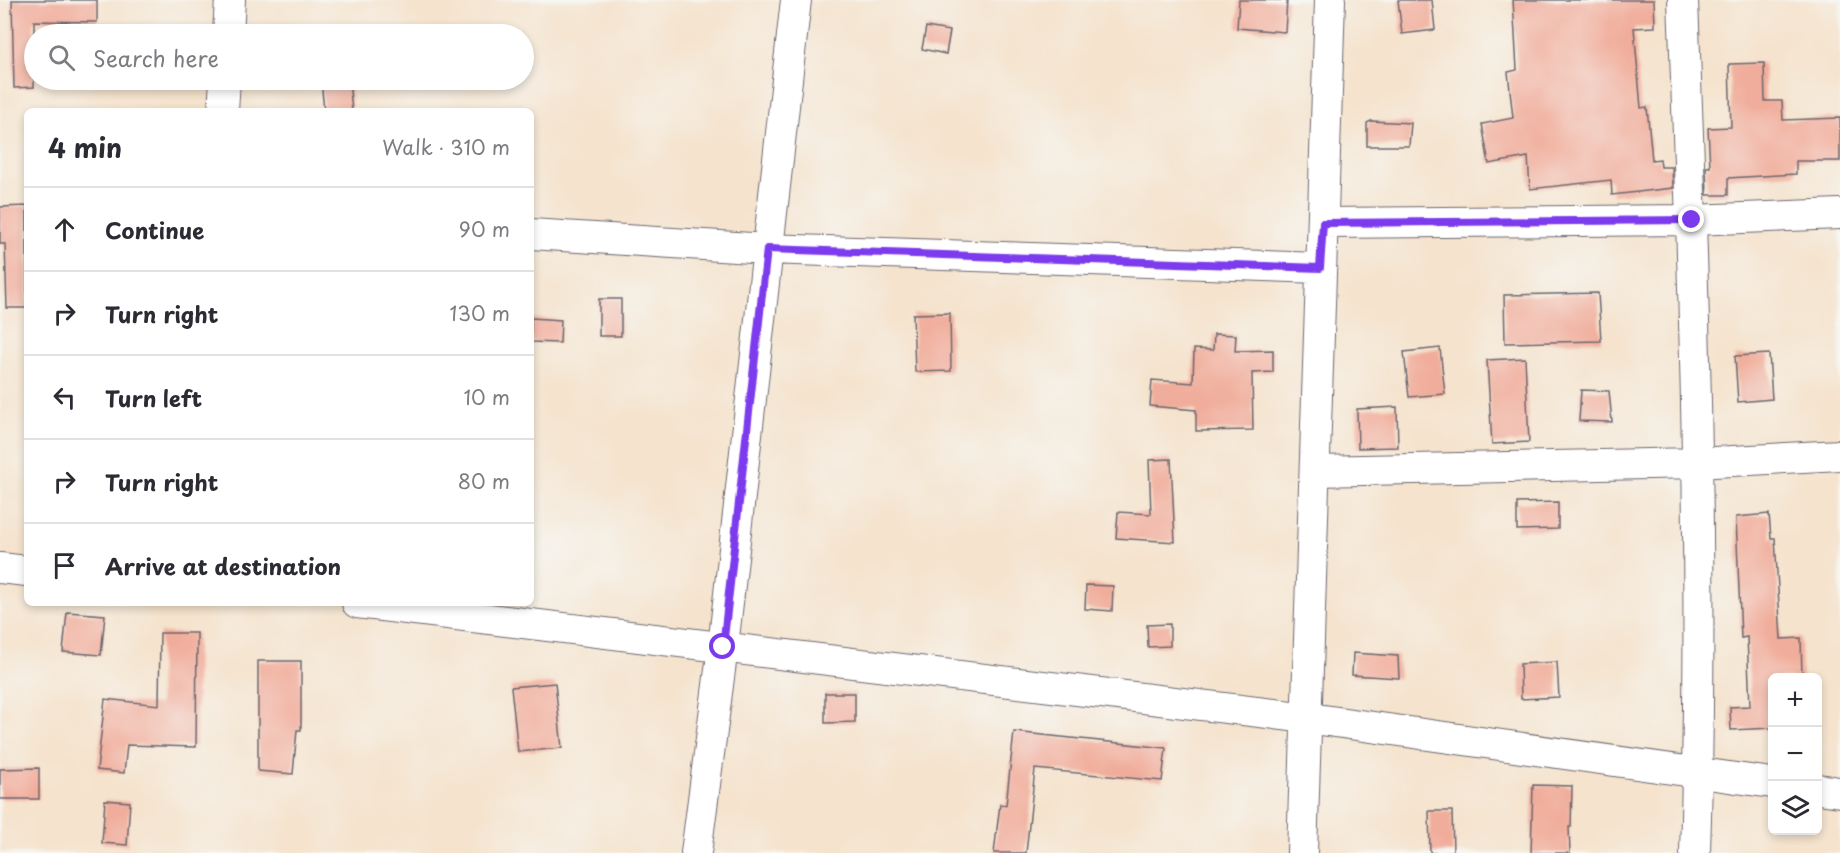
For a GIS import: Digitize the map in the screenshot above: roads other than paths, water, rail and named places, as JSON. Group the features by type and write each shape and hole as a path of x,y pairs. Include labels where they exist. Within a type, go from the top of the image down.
{"street":[{"path":"229,24 230,0"},
{"path":"696,853 723,647 796,0"},
{"path":"1302,853 1330,0"},
{"path":"1683,0 1692,220 1696,463 1698,774 1695,853"},
{"path":"223,108 224,90"},
{"path":"1323,223 1692,220 1840,214"},
{"path":"534,234 767,249 1320,268"},
{"path":"1315,471 1696,463 1840,455"},
{"path":"0,568 24,571"},
{"path":"382,606 1308,718 1768,782"},
{"path":"1822,790 1840,792"}]}
